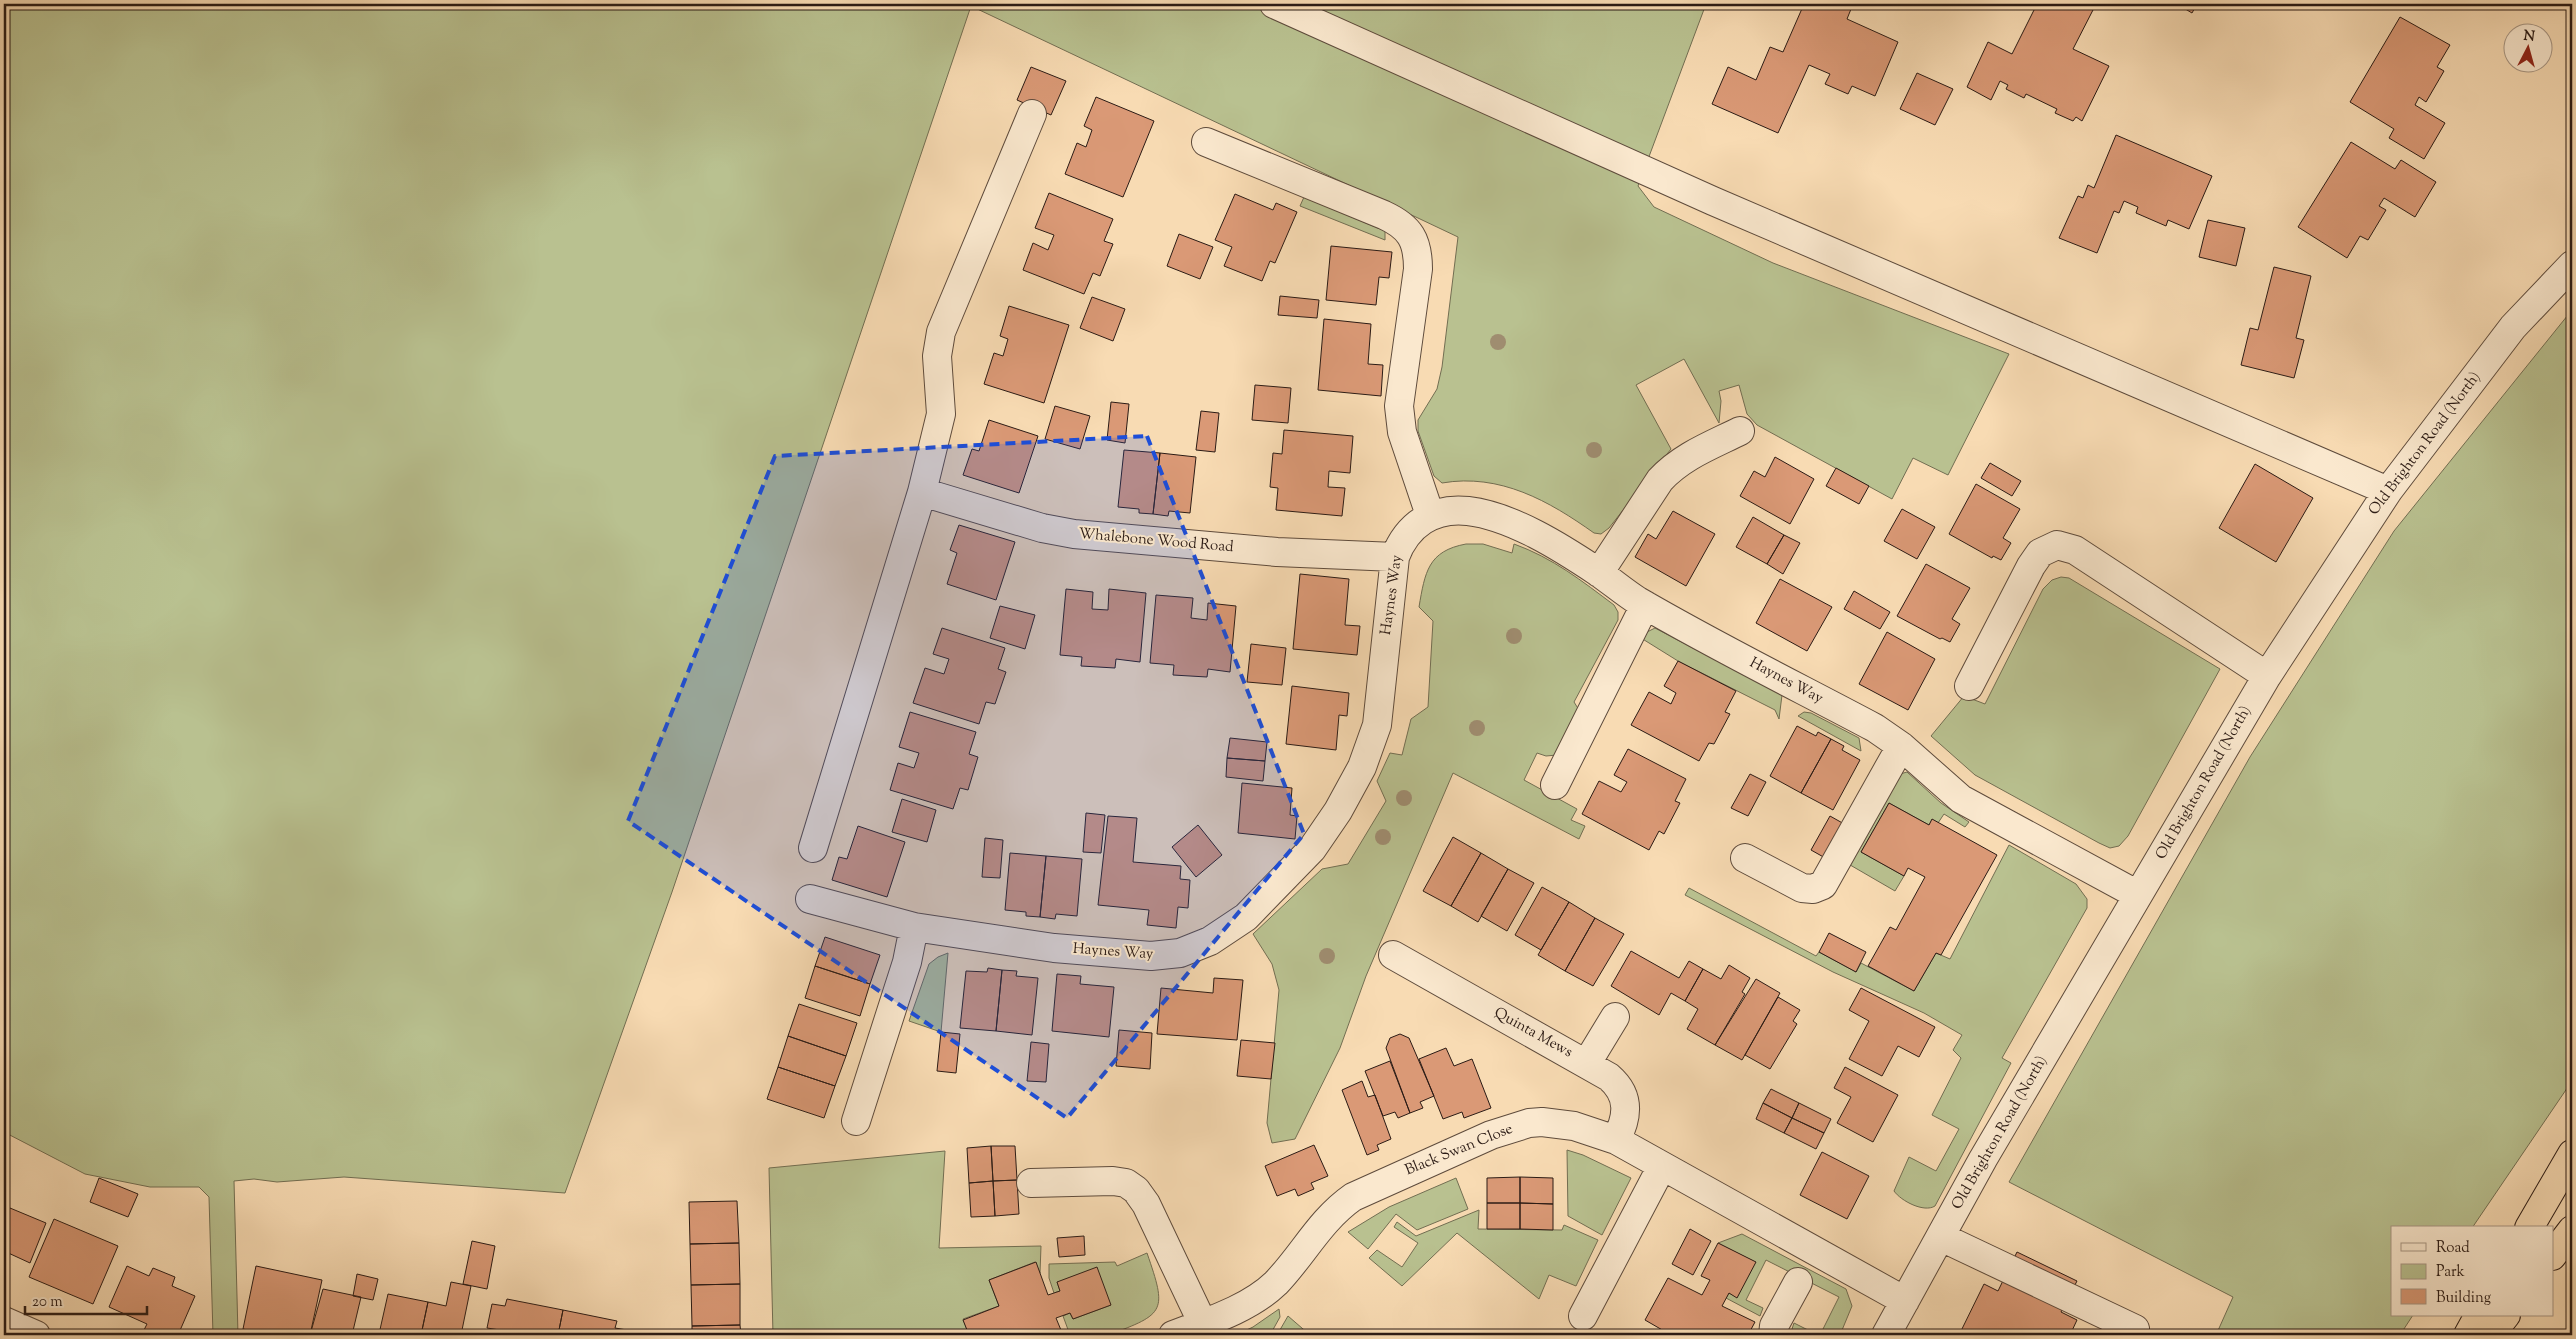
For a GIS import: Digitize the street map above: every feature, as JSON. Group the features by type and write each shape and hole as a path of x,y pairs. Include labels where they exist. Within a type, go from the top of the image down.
{"highway":[{"path":"2530,1226 2572,1154"},
{"path":"2554,1253 2572,1230"},
{"path":"2468,1335 2479,1316"},
{"path":"2490,1335 2505,1316"}],"street":[{"path":"1274,4 1722,205 2388,491"},
{"path":"813,848 922,492 941,414 937,356 941,332 1032,114"},
{"path":"1206,142 1384,215 1405,227 1412,237 1416,247 1418,270 1399,406 1402,432 1430,515"},
{"name":"Old Brighton Road (North)","path":"1886,1335 1983,1159 2266,676 2388,491 2513,327 2572,265"},
{"path":"1598,573 1660,480 1683,460 1740,431"},
{"name":"Whalebone Wood Road","path":"922,492 1042,528 1074,534 1277,552 1395,557"},
{"name":"Haynes Way","path":"810,899 914,928 1054,948 1151,956 1180,953 1210,941 1240,921 1264,900 1312,849 1338,811 1362,767 1377,725 1395,557 1401,541 1410,530 1430,515 1468,511 1500,520 1555,545 1645,605 1875,728 1901,746 1961,799 2138,895"},
{"path":"1969,686 2031,566 2040,553 2048,547 2057,545 2075,550 2266,676"},
{"path":"1555,785 1645,605"},
{"path":"1745,858 1802,888 1813,889 1823,885 1901,746"},
{"path":"856,1121 907,962 914,928"},
{"name":"Quinta Mews","path":"1393,954 1609,1077 1624,1094 1626,1111 1625,1121 1616,1140"},
{"path":"1587,1063 1615,1017"},
{"name":"Black Swan Close","path":"1173,1335 1245,1305 1276,1283 1322,1224 1337,1208 1353,1197 1449,1153 1514,1127 1542,1122 1574,1126 1616,1140 1905,1302"},
{"path":"1583,1316 1662,1166"},
{"path":"1030,1183 1113,1180 1126,1183 1136,1190 1146,1204 1175,1262 1202,1324"},
{"path":"1941,1237 2135,1329"},
{"path":"1773,1335 1774,1326 1798,1282"},
{"path":"4,1321 36,1335"}],"highlighted area":[{"path":"1147,436 1304,834 1067,1118 628,821 775,456"}],"green space":[{"path":"4,4 1706,4 1638,186 1654,207 1773,263 2009,354 1948,475 1913,458 1892,499 1757,425 1747,414 1739,385 1719,391 1721,401 1719,423 1684,359 1636,385 1671,449 1609,528 1601,534 1594,533 1559,510 1523,492 1484,482 1442,483 1434,476 1418,431 1418,420 1437,389 1442,367 1458,237 971,6 672,892 565,1193 344,1177 277,1182 254,1179 234,1181 238,1335 213,1335 209,1197 199,1187 150,1187 85,1174 4,1132"},
{"path":"1304,197 1385,231 1385,240 1300,206"},
{"path":"2572,310 2572,1081 2473,1226 2391,1226 2391,1316 2412,1316 2400,1335 2216,1335 2233,1297 2009,1182 2250,757 2394,531"},
{"path":"1466,544 1483,544 1512,553 1514,544 1542,556 1579,579 1614,605 1618,612 1618,620 1574,702 1579,710 1557,755 1546,756 1537,753 1524,780 1577,809 1571,820 1585,826 1579,839 1453,773 1366,976 1340,1048 1295,1139 1272,1143 1267,1123 1279,990 1272,964 1253,934 1322,869 1348,864 1386,801 1377,781 1390,753 1402,755 1411,719 1428,707 1433,621 1419,607 1426,574 1430,565 1443,552"},
{"path":"2061,577 2069,578 2220,669 2128,836 2119,846 2110,848 1975,775 1931,736 1964,696 1985,704 2043,589 2052,580"},
{"path":"1655,628 1782,695 1779,719 1775,710 1678,661 1641,638 1643,634"},
{"path":"1804,712 1811,713 1859,738 1861,751 1798,716"},
{"path":"1907,772 1941,803 1969,822 1965,827 1944,814 1938,823 1932,820 1929,825 1889,803 1861,852 1904,876 1895,891 1845,862 1900,774"},
{"path":"2009,845 2076,884 2087,899 2087,908 2002,1058 2011,1063 1935,1206 1930,1208 1919,1207 1907,1202 1894,1191 1909,1157 1936,1171 1959,1129 1932,1115 1961,1058 1953,1050 1962,1035 1924,1013 1833,972 1685,895 1689,888 1816,956 1819,952 1856,972 1861,963 1914,991 1936,953 1950,959"},
{"path":"948,953 941,1032 909,1021 929,964 938,957"},
{"path":"1567,1150 1583,1155 1631,1178 1602,1235 1568,1216"},
{"path":"945,1151 939,1248 1041,1246 1040,1273 1035,1262 989,1280 999,1306 963,1319 969,1335 773,1335 769,1168"},
{"path":"1456,1178 1468,1209 1417,1230 1396,1214 1368,1249 1348,1232 1389,1207"},
{"path":"1479,1210 1478,1229 1562,1230 1564,1225 1598,1240 1576,1286 1549,1275 1539,1299 1457,1233 1402,1286 1369,1258 1377,1250 1402,1267 1418,1243 1394,1227 1397,1222 1416,1236"},
{"path":"1742,1234 1846,1289 1852,1306 1840,1335 1820,1335 1839,1297 1766,1260 1746,1300 1763,1308 1760,1316 1726,1298 1729,1293 1737,1297 1755,1262 1718,1243"},
{"path":"1147,1253 1158,1287 1159,1299 1157,1308 1151,1315 1127,1328 1108,1335 1104,1335 1101,1332 1094,1335 1070,1335 1063,1316 1070,1313 1073,1319 1111,1305 1057,1282 1060,1291 1054,1293 1049,1278 1049,1264 1115,1262 1117,1266"},
{"path":"1279,1309 1280,1317 1270,1335 1236,1335 1253,1327"},
{"path":"1288,1316 1310,1335 1277,1335"},
{"path":"1794,1323 1818,1335 1790,1335"}],"building":[{"path":"1804,4 1840,4 1851,9 1847,19 1898,42 1875,96 1852,86 1848,94 1825,84 1830,74 1809,65 1778,133 1712,104 1728,67 1756,80 1770,47 1783,52"},
{"path":"2037,4 2085,4 2094,8 2073,49 2109,66 2082,121 2076,117 2073,121 2055,113 2057,109 2026,94 2024,98 2006,89 2008,85 2000,81 1991,100 1967,87 1988,42 2012,54"},
{"path":"2177,4 2197,4 2192,13"},
{"path":"2400,17 2450,45 2437,67 2444,71 2426,102 2419,97 2415,105 2445,123 2424,159 2389,138 2394,129 2350,102"},
{"path":"1031,67 1066,81 1051,115 1017,100"},
{"path":"1917,73 1953,89 1935,125 1900,109"},
{"path":"1096,97 1154,121 1123,197 1065,174 1077,143 1086,147 1092,130 1084,126"},
{"path":"2116,135 2212,176 2189,229 2168,220 2166,226 2136,213 2138,207 2124,201 2119,213 2114,211 2097,253 2059,238 2078,196 2083,198 2088,185 2094,188"},
{"path":"2351,142 2395,169 2401,160 2436,182 2415,217 2384,198 2379,206 2386,210 2368,240 2360,236 2347,258 2298,227"},
{"path":"1049,193 1113,219 1104,241 1113,244 1100,276 1093,273 1084,294 1023,270 1033,243 1048,250 1054,235 1035,228"},
{"path":"1235,194 1273,210 1276,203 1297,212 1275,263 1270,261 1262,281 1224,266 1232,247 1215,240"},
{"path":"2208,220 2245,228 2236,266 2199,257"},
{"path":"1179,234 1213,247 1200,279 1167,266"},
{"path":"1331,246 1392,252 1389,278 1379,277 1376,305 1326,300"},
{"path":"2274,267 2311,276 2296,338 2304,340 2294,378 2241,365 2250,328 2258,330"},
{"path":"1280,296 1319,300 1317,318 1278,315"},
{"path":"1092,297 1125,309 1113,341 1080,328"},
{"path":"1009,306 1069,325 1044,403 984,384 994,353 1003,356 1008,339 1000,336"},
{"path":"1324,319 1371,324 1368,364 1383,365 1381,396 1318,390"},
{"path":"1255,385 1291,388 1288,423 1252,420"},
{"path":"1111,402 1129,404 1125,443 1107,440"},
{"path":"1055,406 1090,416 1080,449 1045,439"},
{"path":"1201,411 1219,413 1215,452 1196,450"},
{"path":"989,420 1038,436 1019,493 963,475 972,449 979,451"},
{"path":"1284,430 1353,436 1350,473 1329,471 1328,487 1345,488 1342,516 1276,510 1278,488 1270,487 1273,453 1282,454"},
{"path":"1124,450 1160,453 1153,514 1139,513 1139,509 1118,507"},
{"path":"1160,453 1196,457 1190,513 1169,511 1168,516 1153,514"},
{"path":"1775,457 1814,479 1790,524 1740,496 1754,471 1765,477"},
{"path":"1990,463 2021,481 2012,496 1981,478"},
{"path":"2255,464 2313,498 2276,562 2219,528"},
{"path":"1836,468 1869,486 1859,504 1826,486"},
{"path":"1976,484 2020,509 2003,538 2011,543 2001,560 1993,556 1992,558 1949,534"},
{"path":"1902,509 1935,527 1917,559 1884,541"},
{"path":"1673,511 1715,534 1686,586 1635,557 1648,534 1656,539"},
{"path":"1753,517 1784,535 1767,564 1736,547"},
{"path":"959,525 1015,542 996,600 947,584 957,553 950,550"},
{"path":"1784,535 1800,543 1783,574 1767,564"},
{"path":"1926,564 1970,588 1952,619 1960,624 1950,642 1942,638 1940,639 1897,616"},
{"path":"1300,574 1349,579 1345,625 1360,626 1357,655 1293,649"},
{"path":"1780,579 1832,607 1807,651 1756,623"},
{"path":"1066,589 1093,592 1092,609 1108,610 1109,589 1146,593 1140,662 1116,659 1115,668 1081,666 1082,657 1060,655"},
{"path":"1854,591 1890,612 1880,629 1844,609"},
{"path":"1156,595 1193,598 1191,618 1207,620 1208,603 1236,606 1230,672 1208,669 1207,677 1173,675 1174,665 1150,663"},
{"path":"1000,606 1035,615 1025,649 990,638"},
{"path":"942,628 1005,648 998,669 1006,672 995,704 986,702 979,724 913,703 925,668 944,674 949,659 933,654"},
{"path":"1887,632 1935,659 1908,710 1859,684"},
{"path":"1251,644 1286,648 1282,685 1247,682"},
{"path":"1678,661 1736,691 1725,712 1730,714 1714,744 1709,743 1699,761 1631,725 1649,692 1671,704 1676,693 1664,686"},
{"path":"1292,686 1349,693 1347,716 1339,715 1336,750 1286,744"},
{"path":"910,712 976,732 969,754 978,757 968,790 960,788 953,809 890,790 898,763 914,768 919,753 899,747"},
{"path":"1797,726 1816,736 1818,732 1831,739 1801,793 1770,776"},
{"path":"1230,738 1267,742 1265,761 1227,758"},
{"path":"1831,739 1844,746 1842,750 1860,760 1833,810 1801,793"},
{"path":"1628,749 1686,779 1675,801 1680,803 1664,834 1659,831 1649,850 1582,814 1599,781 1621,792 1627,782 1614,775"},
{"path":"1227,758 1265,761 1263,781 1226,777"},
{"path":"1750,774 1766,782 1748,816 1731,808"},
{"path":"1242,783 1292,788 1290,815 1297,816 1295,839 1238,833"},
{"path":"902,799 936,810 927,842 892,832"},
{"path":"1889,803 1929,825 1932,819 1997,855 1941,955 1936,953 1914,991 1868,966 1890,927 1896,930 1925,877 1908,868 1904,876 1861,852"},
{"path":"1086,813 1105,815 1101,853 1083,852"},
{"path":"1108,816 1137,818 1133,862 1181,866 1180,879 1190,880 1188,908 1178,907 1176,928 1147,925 1149,910 1098,905"},
{"path":"1830,816 1846,825 1827,859 1811,850"},
{"path":"1198,825 1222,855 1196,877 1172,847"},
{"path":"858,826 905,842 887,897 832,880 839,857 847,859"},
{"path":"1453,837 1481,853 1451,906 1423,891"},
{"path":"985,838 1003,840 1000,878 982,877"},
{"path":"1010,853 1046,856 1040,917 1026,916 1026,912 1005,910"},
{"path":"1481,853 1508,869 1478,922 1451,906"},
{"path":"1046,856 1082,859 1077,916 1056,914 1055,919 1040,917"},
{"path":"1508,869 1534,883 1507,931 1481,916"},
{"path":"1542,887 1569,902 1541,950 1515,935"},
{"path":"1569,902 1595,918 1565,971 1538,955"},
{"path":"1595,918 1624,934 1593,986 1565,971"},
{"path":"1829,933 1866,952 1856,972 1819,952"},
{"path":"825,937 880,955 870,984 815,966"},
{"path":"1631,951 1679,978 1689,961 1703,969 1685,1001 1671,993 1659,1015 1611,986"},
{"path":"1729,965 1750,978 1742,992 1745,994 1715,1045 1687,1029 1698,1009 1685,1001 1703,969 1721,979"},
{"path":"815,966 870,984 860,1016 805,998"},
{"path":"988,968 1002,970 996,1031 960,1028 966,971 987,972"},
{"path":"1002,970 1017,971 1016,976 1038,978 1032,1035 996,1031"},
{"path":"1057,974 1081,976 1080,984 1114,987 1109,1037 1052,1031"},
{"path":"1214,978 1243,980 1237,1040 1157,1034 1161,988 1213,993"},
{"path":"1756,979 1780,993 1742,1060 1715,1045"},
{"path":"1861,988 1935,1027 1919,1057 1898,1046 1882,1076 1849,1059 1869,1021 1849,1010"},
{"path":"1778,997 1800,1010 1793,1021 1797,1024 1770,1069 1745,1055"},
{"path":"799,1004 857,1023 846,1056 788,1036"},
{"path":"1119,1030 1152,1033 1150,1069 1116,1066"},
{"path":"941,1032 960,1034 956,1073 937,1071"},
{"path":"1400,1034 1409,1038 1434,1096 1420,1102 1423,1108 1410,1113 1386,1048 1390,1038"},
{"path":"788,1036 846,1056 835,1086 778,1067"},
{"path":"1241,1040 1275,1043 1271,1079 1237,1076"},
{"path":"1031,1042 1049,1044 1046,1082 1027,1081"},
{"path":"1446,1048 1454,1066 1472,1059 1491,1108 1464,1118 1462,1112 1443,1119 1419,1059"},
{"path":"1390,1061 1410,1113 1398,1118 1395,1112 1383,1116 1365,1071"},
{"path":"778,1067 835,1086 824,1118 767,1099"},
{"path":"1845,1067 1898,1095 1873,1142 1837,1123 1851,1097 1834,1088"},
{"path":"1362,1081 1368,1097 1375,1095 1391,1139 1377,1145 1379,1150 1367,1155 1342,1090"},
{"path":"1771,1089 1799,1103 1792,1118 1763,1103"},
{"path":"1763,1103 1792,1118 1784,1133 1756,1119"},
{"path":"1799,1103 1831,1119 1824,1133 1792,1118"},
{"path":"1792,1118 1824,1133 1816,1149 1784,1133"},
{"path":"1314,1145 1328,1176 1311,1183 1314,1189 1298,1196 1295,1189 1277,1196 1265,1166"},
{"path":"991,1146 993,1181 969,1183 967,1148"},
{"path":"991,1146 1015,1146 1017,1180 993,1181"},
{"path":"1822,1152 1869,1176 1847,1219 1800,1195"},
{"path":"1520,1177 1520,1203 1487,1203 1487,1178"},
{"path":"1520,1177 1553,1178 1553,1204 1520,1203"},
{"path":"99,1178 138,1194 128,1217 90,1202"},
{"path":"1017,1180 1019,1214 995,1216 993,1181"},
{"path":"993,1181 995,1216 971,1217 969,1183"},
{"path":"737,1201 739,1243 690,1244 689,1202"},
{"path":"1487,1203 1520,1203 1520,1229 1487,1229"},
{"path":"1520,1203 1553,1204 1553,1230 1520,1229"},
{"path":"10,1208 46,1223 30,1263 4,1251 4,1224"},
{"path":"54,1219 118,1246 93,1304 29,1277"},
{"path":"1690,1229 1711,1241 1693,1275 1672,1264"},
{"path":"1084,1236 1085,1255 1059,1257 1057,1238"},
{"path":"472,1241 495,1246 487,1289 463,1284"},
{"path":"739,1243 740,1284 691,1285 690,1244"},
{"path":"1718,1243 1756,1262 1737,1298 1729,1293 1722,1306 1755,1322 1748,1335 1671,1335 1645,1320 1668,1278 1702,1295 1710,1280 1701,1276"},
{"path":"2017,1252 2077,1281 2061,1312 2077,1320 2070,1335 1959,1335 1984,1284 1998,1291"},
{"path":"1036,1262 1048,1295 1060,1291 1057,1282 1097,1267 1111,1305 1073,1319 1070,1313 1056,1318 1063,1335 969,1335 963,1320 999,1306 989,1280"},
{"path":"127,1266 149,1276 153,1268 175,1277 172,1286 195,1296 178,1335 130,1335 132,1330 142,1334 147,1324 109,1307"},
{"path":"256,1266 322,1280 310,1335 270,1335 243,1329"},
{"path":"357,1274 378,1279 373,1300 353,1296"},
{"path":"451,1282 471,1286 461,1335 421,1335 428,1302 446,1306"},
{"path":"740,1284 740,1325 692,1326 691,1285"},
{"path":"323,1289 361,1297 352,1335 310,1335"},
{"path":"388,1294 428,1302 421,1335 379,1334"},
{"path":"507,1299 563,1310 558,1335 499,1335 500,1330 487,1328 492,1304 505,1306"},
{"path":"563,1310 617,1321 615,1328 633,1331 632,1335 558,1335"},
{"path":"740,1325 741,1335 692,1335 692,1326"}]}
